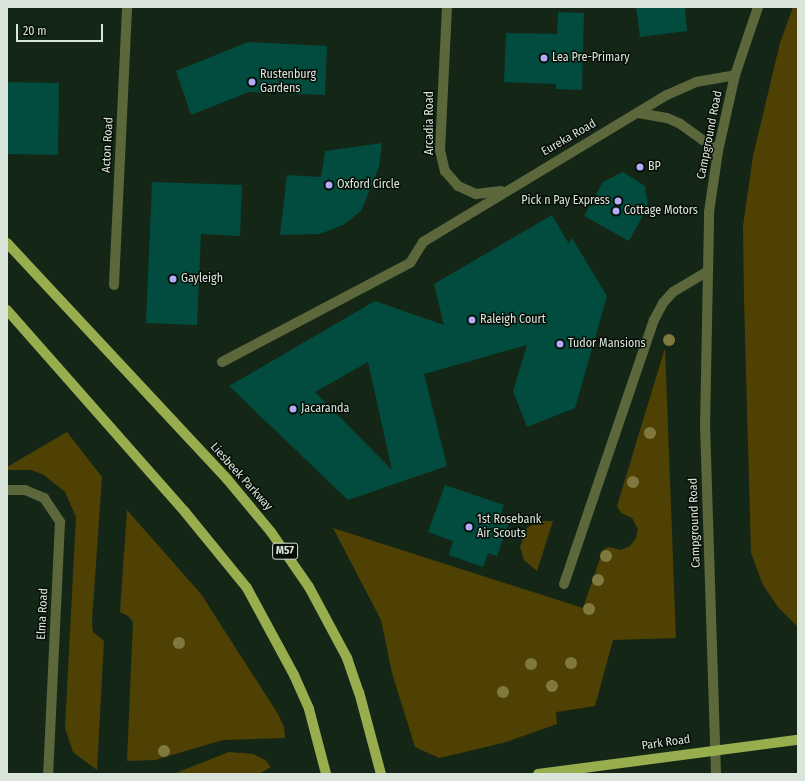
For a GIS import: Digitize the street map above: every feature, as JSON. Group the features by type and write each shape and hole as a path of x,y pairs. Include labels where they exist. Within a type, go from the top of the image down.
{"main road":[{"name":"Liesbeek Parkway","path":"7,243 227,479 272,532 309,587 346,658 359,692 381,774"},
{"path":"7,310 185,512 247,588 294,675 309,709 326,774"},
{"name":"Park Road","path":"538,774 715,749 798,740"}],"street":[{"name":"Acton Road","path":"114,285 127,7"},
{"name":"Arcadia Road","path":"447,7 440,150 445,171 458,186 476,194 505,191"},
{"name":"Campground Road","path":"716,774 705,428 706,272 709,212 718,152 735,75 758,7"},
{"name":"Eureka Road","path":"222,362 410,263 423,242 505,191 667,95 696,82 735,75"},
{"path":"638,113 667,118 680,123 718,152"},
{"path":"564,584 654,320 663,303 673,292 706,272"},
{"name":"Elma Road","path":"7,490 25,490 44,498 60,522 48,774"}],"shaded area":[{"path":"793,7 798,7 798,627 778,607 763,585 751,553 743,226 753,156 780,43"},
{"path":"665,348 676,638 613,640 595,706 556,712 557,724 503,743 439,758 415,747 392,673 381,620 333,528 583,608 603,550 609,547 621,550 630,546 636,538 638,529 632,518 621,513 617,506"},
{"path":"67,432 102,477 92,621 93,632 104,641 97,770 73,752 65,728 76,517 65,492 44,475 31,470 7,470 7,467"},
{"path":"127,510 201,594 278,714 284,727 285,738 223,740 155,760 127,761 133,622 128,616 120,612"},
{"path":"539,521 553,521 537,571 524,560 520,547 527,528"},
{"path":"229,752 253,754 265,760 271,767 259,774 173,774"}],"building":[{"path":"636,7 685,7 687,31 640,37"},
{"name":"Lea Pre-Primary","path":"558,12 584,13 582,90 556,89 556,84 504,82 506,33 557,34"},
{"name":"Rustenburg Gardens","path":"248,42 327,46 325,95 249,92 191,115 176,71"},
{"path":"7,82 59,83 58,155 7,154"},
{"name":"Oxford Circle","path":"382,143 379,167 361,211 343,225 320,234 280,235 287,175 321,177 325,151"},
{"name":"Cottage Motors","path":"623,172 645,186 648,206 629,241 584,216 603,182"},
{"name":"Gayleigh","path":"152,182 242,185 240,236 201,234 197,325 146,323"},
{"path":"552,215 569,244 572,238 607,296 575,408 527,427 513,391 527,345 424,374 447,466 348,500 229,386 375,301 444,325 434,284","holes":["368,362 392,470 315,392"]},
{"name":"1st Rosebank Air Scouts","path":"445,485 504,505 499,519 509,522 497,556 488,553 483,567 449,555 453,541 428,532"}],"place":[{"name":"Lea Pre-Primary","path":"544,58"},
{"name":"Rustenburg Gardens","path":"252,82"},
{"name":"BP","path":"640,167"},
{"name":"Oxford Circle","path":"329,185"},
{"name":"Pick n Pay Express","path":"618,201"},
{"name":"Cottage Motors","path":"616,211"},
{"name":"Gayleigh","path":"173,279"},
{"name":"Raleigh Court","path":"472,320"},
{"name":"Tudor Mansions","path":"560,344"},
{"name":"Jacaranda","path":"293,409"},
{"name":"1st Rosebank Air Scouts","path":"469,527"}]}
